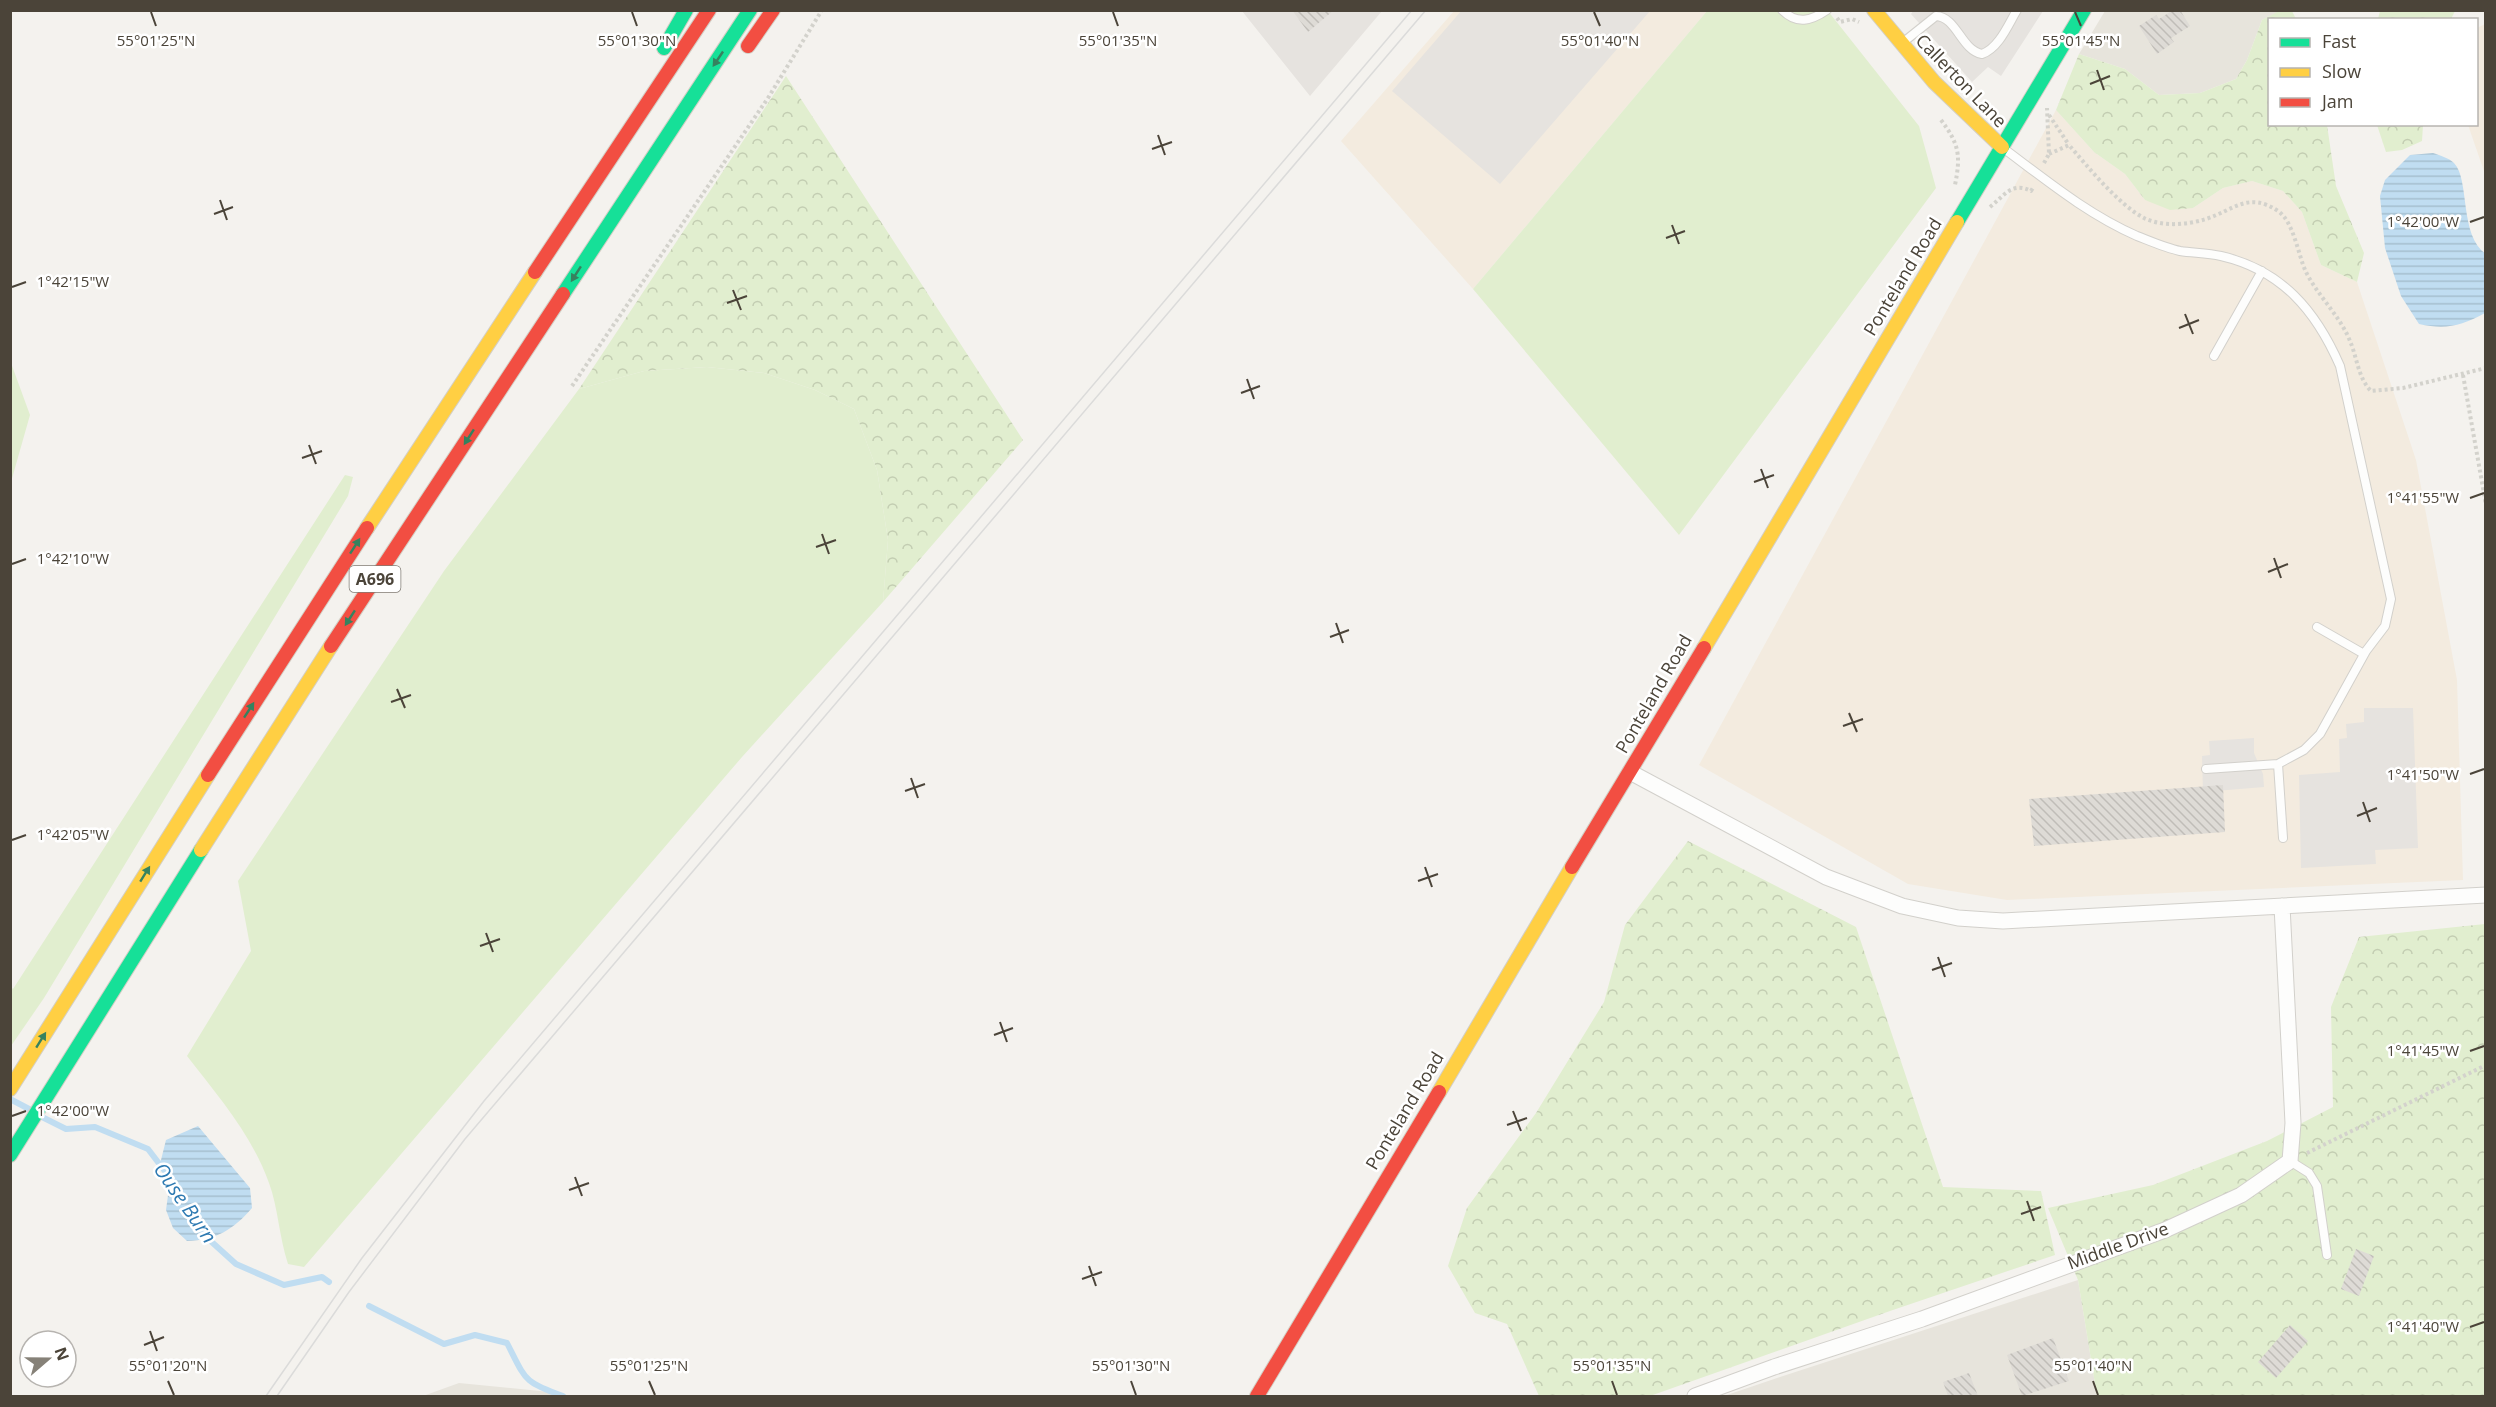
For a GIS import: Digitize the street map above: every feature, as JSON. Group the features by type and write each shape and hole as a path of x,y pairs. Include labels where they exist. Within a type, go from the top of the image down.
{"main road":[{"path":"658,58 686,10"},
{"name":"A696","path":"10,1089 175,825 497,330 709,10"},
{"name":"A696","path":"10,1155 228,808 750,10"},
{"path":"739,60 773,10"},
{"name":"Callerton Lane","path":"1874,10 1900,45 1970,120 2002,147"},
{"name":"Ponteland Road","path":"1257,1396 2084,10"},
{"path":"591,250 686,133"},
{"path":"497,330 579,181"}],"street":[{"path":"1630,772 1826,878 1902,906 1958,918 2003,921 2486,895"},
{"path":"2282,906 2293,1124 2290,1161"},
{"name":"Middle Drive","path":"1695,1396 1774,1367 1922,1319 2165,1230 2241,1195 2290,1161"}],"lane":[{"path":"1782,10 1791,17 1806,21 1814,20 1827,10"},
{"path":"1900,45 1936,16 1940,16 1946,19 1972,50 1982,54 1997,43 2017,10"},
{"path":"2002,147 2087,210 2137,236 2178,250 2221,256 2262,272 2301,300 2327,337 2340,366 2391,599 2385,626 2364,654 2320,734 2304,750 2278,764 2206,769"},
{"path":"2214,356 2262,272"},
{"path":"2317,627 2364,654"},
{"path":"2278,764 2283,838"},
{"path":"2290,1161 2309,1173 2317,1186 2327,1255"}],"path":[{"path":"572,386 768,98 822,10"},
{"path":"2049,154 2049,114 2069,145"},
{"path":"1947,128 1959,155 1958,169"},
{"path":"2001,198 2015,187 2031,191"},
{"path":"2463,375 2486,505"},
{"path":"2290,1161 2486,1065"}],"shaded area":[{"path":"1462,10 1650,11 1500,184 1392,91"},
{"path":"1914,10 2043,11 2001,76 1988,67 1972,82 1911,14"},
{"path":"1242,11 1382,11 1310,96"},
{"path":"1454,11 1707,11 1473,289 1341,141"},
{"path":"2105,11 2281,11 2262,20 2247,60 2236,79 2200,93 2159,95 2125,69 2079,54"},
{"path":"2485,24 2485,174 2468,126 2478,126 2478,28"},
{"path":"2056,110 2094,152 2125,174 2145,200 2193,208 2223,188 2252,181 2283,191 2302,212 2321,265 2357,282 2416,460 2457,680 2463,880 2007,900 1908,884 1699,765"},
{"path":"2364,708 2413,708 2418,848 2375,850 2376,864 2301,868 2299,775 2340,772 2339,739 2347,738 2346,724 2364,722"},
{"path":"2254,738 2254,753 2263,774 2264,787 2203,792 2202,756 2210,755 2209,741"},
{"path":"2078,1280 2097,1396 1724,1396 1780,1377"},
{"path":"459,1383 560,1393 566,1396 423,1396"}],"green space":[{"path":"2281,10 2292,11 2296,18 2268,18 2268,126 2327,126 2336,186 2364,253 2357,282 2321,265 2302,212 2283,191 2252,181 2223,188 2193,208 2170,210 2145,200 2125,174 2094,152 2056,110 2079,54 2125,69 2159,95 2200,93 2236,79 2247,60 2262,20"},
{"path":"2380,10 2455,11 2452,18 2378,18"},
{"path":"1707,11 1828,11 1919,126 1936,188 1679,535 1473,289"},
{"path":"786,76 1023,440 883,602 888,540 877,470 854,409 815,390 764,373 707,367 644,371 579,389"},
{"path":"2377,126 2423,126 2422,141 2402,150 2386,152"},
{"path":"10,363 30,415 11,482"},
{"path":"707,367 764,373 815,390 854,409 877,470 888,540 883,602 742,757 304,1267 288,1264 272,1192 262,1165 233,1116 187,1056 251,951 238,881 444,571 579,389 644,371"},
{"path":"345,475 353,477 348,496 44,998 11,1046 11,987 13,989"},
{"path":"1688,841 1856,927 1943,1187 2041,1191 2055,1255 1650,1396 1539,1396 1507,1324 1475,1313 1448,1266 1467,1208 1536,1113 1604,1002 1625,925"},
{"path":"2485,924 2485,1396 2097,1396 2078,1280 2048,1208 2153,1185 2267,1141 2333,1107 2331,1007 2359,937"}],"water":[{"path":"2433,153 2452,161 2459,171 2468,222 2478,246 2486,254 2485,313 2461,324 2445,327 2419,324 2401,296 2385,248 2380,196 2385,180 2410,155"},
{"path":"198,1126 250,1188 252,1208 231,1228 207,1239 187,1241 173,1228 166,1210 169,1188 160,1164 166,1140"}],"building":[{"path":"1292,10 1334,10 1308,32"},
{"path":"2173,10 2180,10 2190,26 2171,38 2174,42 2157,54 2139,26 2156,15 2159,19"},
{"path":"2223,785 2225,832 2034,846 2029,799"},
{"path":"2356,1249 2374,1256 2359,1296 2341,1289"},
{"path":"2290,1325 2308,1341 2276,1378 2258,1362"},
{"path":"2053,1338 2069,1381 2022,1396 2007,1355"},
{"path":"1969,1373 1978,1396 1948,1396 1943,1382"}],"waterway":[{"name":"Ouse Burn","path":"10,1099 31,1110"},
{"name":"Ouse Burn","path":"42,1117 66,1129 95,1127 148,1149 164,1170"},
{"name":"Ouse Burn","path":"204,1235 236,1264 284,1285 322,1277 329,1282"},
{"name":"Ouse Burn","path":"369,1306 444,1344 475,1335 507,1343 527,1378 540,1387 563,1396"}],"tram line":[{"path":"266,1396 362,1258 484,1101 1412,10"},
{"path":"277,1396 349,1292 465,1139 1426,10"}],"traffic: fast":[{"path":"664,48 686,10"},
{"path":"563,294 750,10"},
{"path":"1957,222 2084,10"},
{"path":"10,1155 201,850"}],"traffic: slow":[{"path":"1874,10 1934,82 2002,147"},
{"path":"1704,648 1957,222"},
{"path":"367,528 535,272"},
{"path":"201,850 331,646"},
{"path":"10,1089 208,775"},
{"path":"1439,1092 1572,867"}],"traffic: jam":[{"path":"535,272 709,10"},
{"path":"748,46 773,10"},
{"path":"331,646 563,294"},
{"path":"208,775 367,528"},
{"path":"1572,867 1704,648"},
{"path":"1257,1396 1439,1092"}]}
